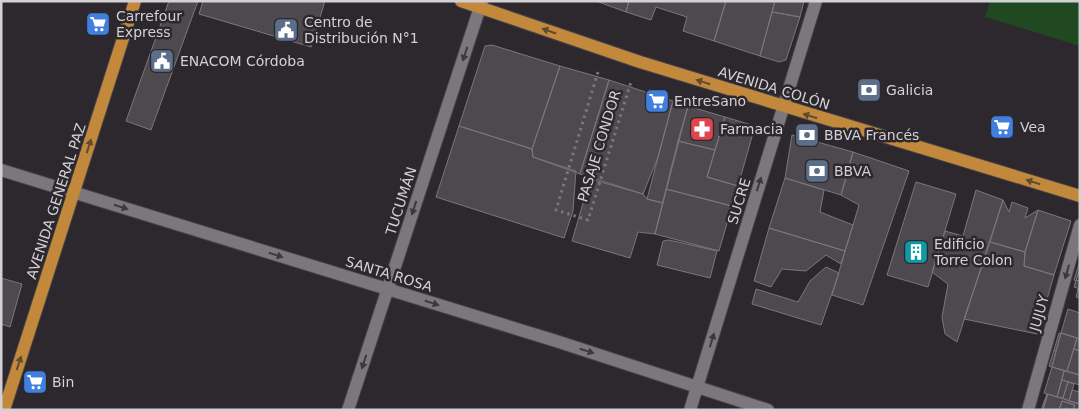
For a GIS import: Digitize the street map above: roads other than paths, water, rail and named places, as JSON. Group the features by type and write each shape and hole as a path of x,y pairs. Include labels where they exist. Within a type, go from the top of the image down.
{"main road":[{"name":"AVENIDA GENERAL PAZ","path":"4,410 135,1"},
{"name":"AVENIDA COLÓN","path":"461,1 481,4 640,62 783,108 1080,196"}],"street":[{"name":"SUCRE","path":"690,410 816,1"},
{"name":"TUCUMÁN","path":"348,410 481,4"},
{"name":"SANTA ROSA","path":"1,170 388,289 768,410"},
{"name":"JUJUY","path":"1028,410 1080,225"}],"place":[{"name":"Carrefour Express","path":"98,24"},
{"name":"Centro de Distribución N°1","path":"286,30"},
{"name":"ENACOM Córdoba","path":"162,61"},
{"name":"Galicia","path":"869,90"},
{"name":"EntreSano","path":"657,101"},
{"name":"Vea","path":"1002,127"},
{"name":"Farmacia","path":"702,129"},
{"name":"BBVA Francés","path":"807,135"},
{"name":"BBVA","path":"817,171"},
{"name":"Edificio Torre Colon","path":"916,252"},
{"name":"Bin","path":"35,382"}]}
